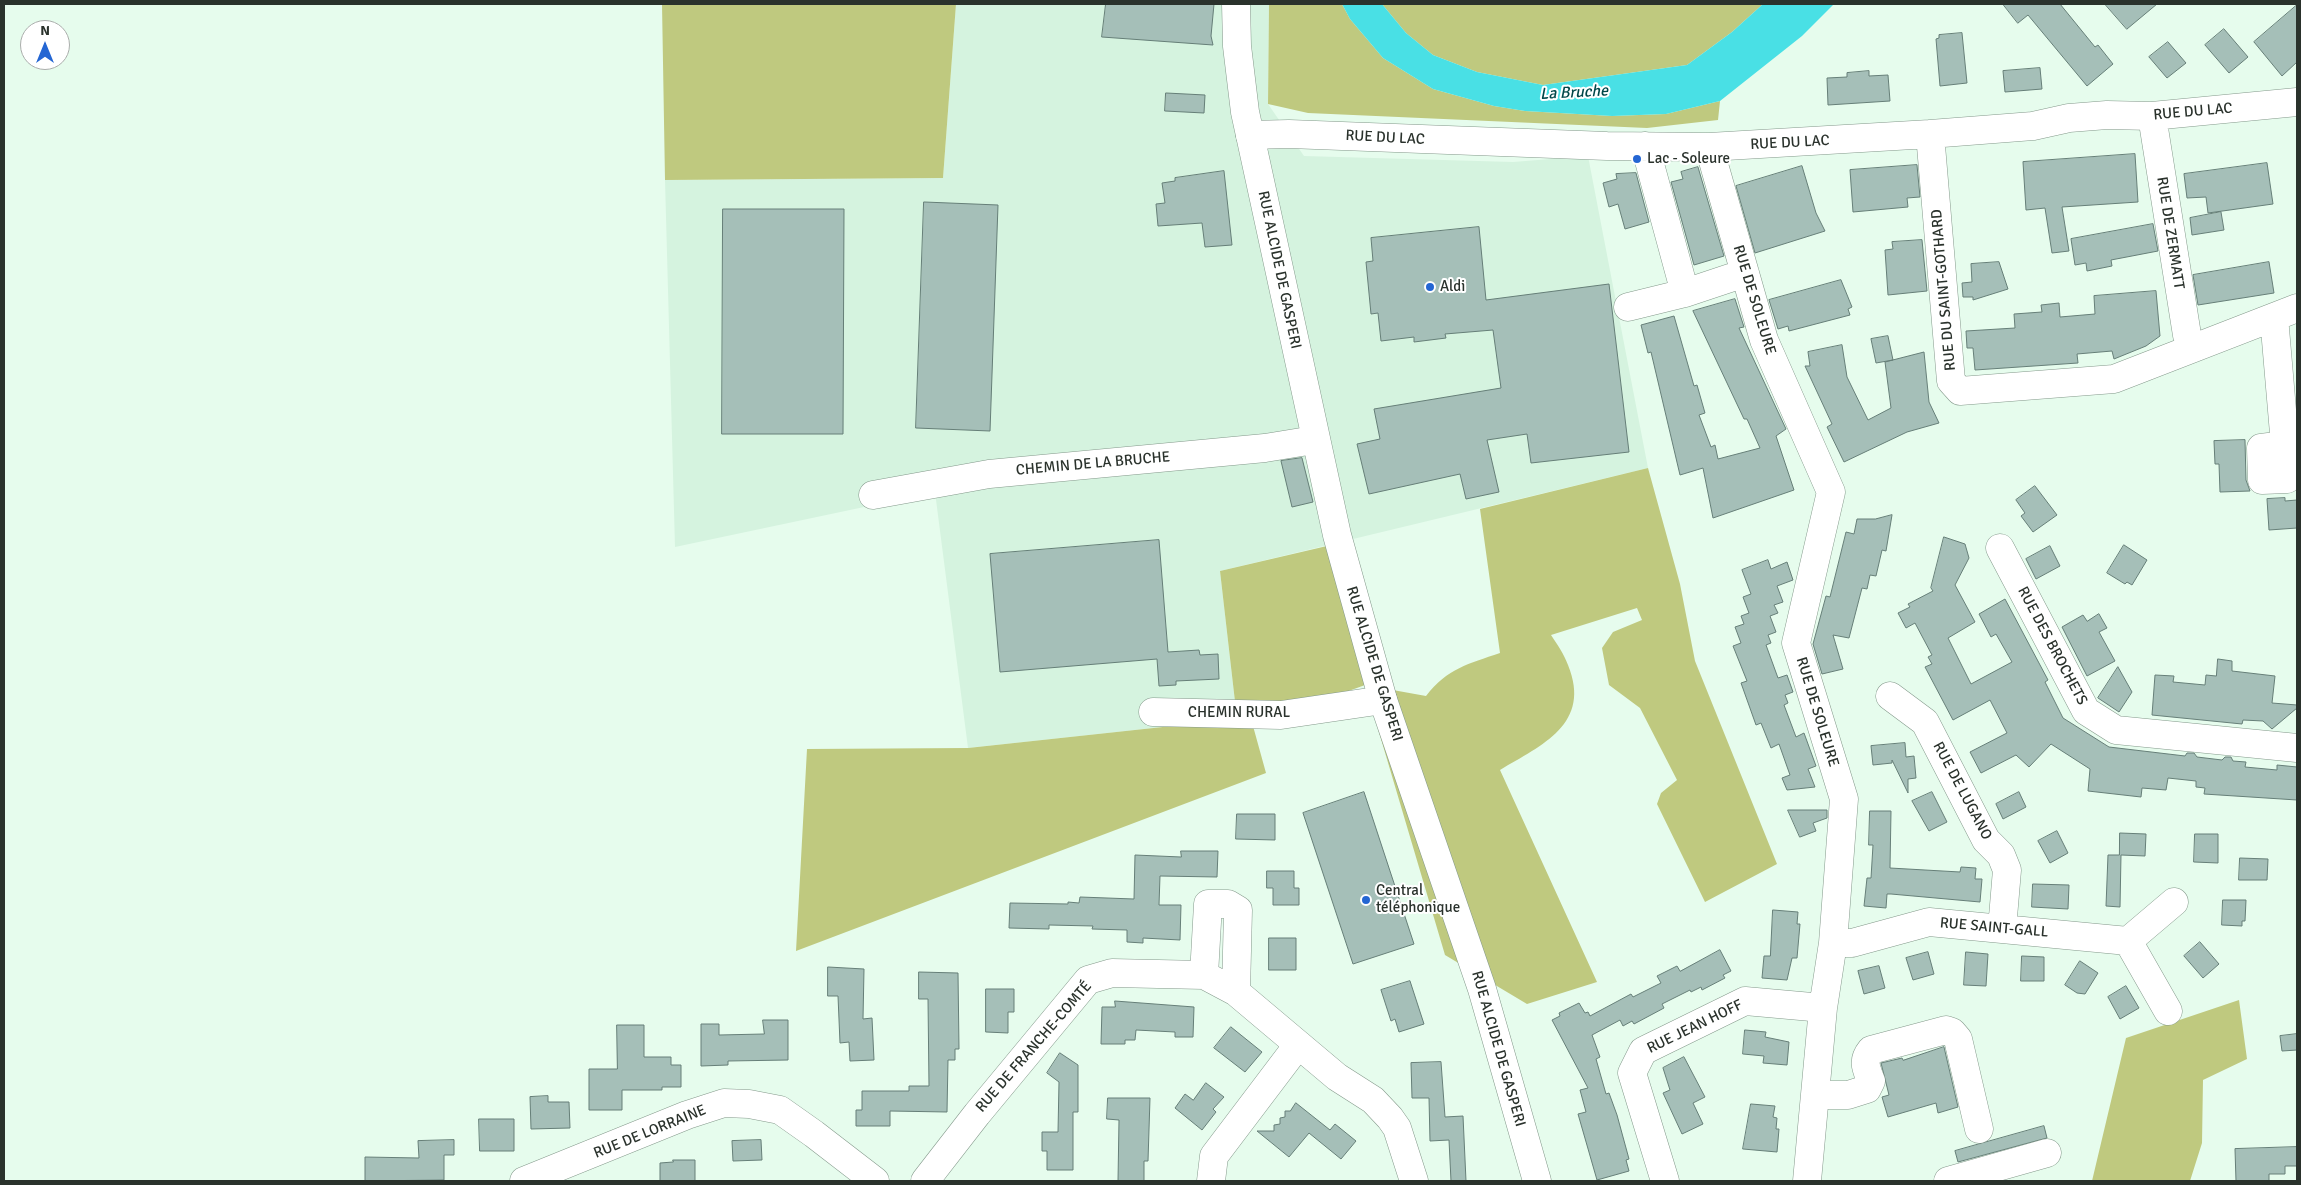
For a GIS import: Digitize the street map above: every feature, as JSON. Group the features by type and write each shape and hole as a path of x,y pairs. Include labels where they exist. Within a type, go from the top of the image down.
{"street":[{"name":"RUE ALCIDE DE GASPERI","path":"1236,4 1241,82 1250,135 1314,440 1337,535 1383,700 1482,989 1537,1181"},
{"name":"RUE DU LAC","path":"1250,135 1289,134 1709,147 1930,134 2033,126 2069,118 2107,115 2152,116 2297,102"},
{"name":"RUE DE ZERMATT","path":"2152,116 2187,335 2192,348"},
{"name":"RUE DU SAINT-GOTHARD","path":"1930,134 1951,381 1960,391 2114,379 2286,313"},
{"path":"1645,146 1685,293"},
{"name":"RUE DE SOLEURE","path":"1709,147 1764,340 1831,492 1796,643 1844,800 1833,943 1823,1008 1807,1181"},
{"path":"1628,307 1685,293 1745,273"},
{"path":"2285,445 2286,313"},
{"name":"CHEMIN DE LA BRUCHE","path":"874,495 988,474 1265,448 1314,440"},
{"name":"RUE DES BROCHETS","path":"2000,548 2086,711 2116,730 2297,748"},
{"name":"RUE DE LUGANO","path":"1890,696 1925,722 1986,840 2001,855 2007,870 2002,929"},
{"name":"CHEMIN RURAL","path":"1153,712 1281,715 1383,700"},
{"path":"2168,1011 2128,940 2174,902"},
{"path":"1204,975 1208,904 1228,904 1238,910 1236,992"},
{"name":"RUE SAINT-GALL","path":"1833,943 1852,943 1928,922 2128,940"},
{"name":"RUE DE FRANCHE-COMTÉ","path":"925,1181 977,1114 1088,980 1112,973 1204,975 1236,992 1338,1077 1373,1100 1390,1118 1397,1128 1414,1181"},
{"name":"RUE JEAN HOFF","path":"1665,1181 1632,1072 1643,1051 1745,1001 1823,1008"},
{"path":"1815,1095 1848,1095 1867,1089 1871,1081 1864,1062 1865,1057 1871,1050 1946,1030 1952,1032 1958,1039 1979,1128"},
{"path":"1210,1181 1214,1156 1298,1045"},
{"name":"RUE DE LORRAINE","path":"524,1181 687,1115 724,1103 749,1104 780,1110 875,1181"},
{"path":"1948,1181 2047,1153"},
{"path":"1925,1181 1939,1177 1940,1181"}],"shaded area":[{"path":"956,4 1269,4 1268,104 1304,156 1513,162 1588,156 1648,468 1220,571 1237,719 968,748 935,492 675,547 665,180 943,178"}],"green space":[{"path":"662,4 956,4 943,178 665,180"},
{"path":"1269,4 1342,4 1350,19 1383,58 1433,89 1494,106 1525,111 1612,116 1666,114 1720,101 1718,120 1647,128 1308,113 1268,104"},
{"path":"1382,4 1763,4 1732,32 1687,65 1543,85 1477,72 1433,55 1406,33"},
{"path":"1648,468 1680,584 1695,661 1777,864 1705,902 1657,804 1661,793 1677,780 1640,708 1609,685 1602,648 1613,632 1642,620 1637,608 1551,635 1568,665 1574,685 1573,703 1568,718 1559,730 1546,741 1500,770 1597,982 1527,1004 1445,955 1365,685 1426,696 1442,679 1459,668 1500,653 1480,509"},
{"path":"1327,546 1365,685 1253,726 1266,773 796,951 807,749 968,748 1237,719 1220,571"},
{"path":"2239,1000 2247,1059 2203,1080 2202,1143 2190,1181 2092,1181 2126,1038"}],"water":[{"name":"La Bruche","path":"1342,4 1382,4 1406,33 1433,55 1477,72 1543,85 1687,65 1732,32 1763,4 1834,4 1802,36 1720,101 1666,114 1612,116 1525,111 1494,106 1433,89 1383,58 1350,19"}],"building":[{"path":"1106,4 1214,4 1211,36 1213,45 1102,37"},
{"path":"2003,4 2060,4 2095,47 2098,45 2113,64 2087,86 2028,15 2018,23"},
{"path":"2105,4 2157,4 2127,29"},
{"path":"2297,5 2297,62 2282,76 2254,42"},
{"path":"2224,29 2248,57 2229,73 2205,45"},
{"path":"1962,33 1967,83 1940,86 1936,39 1939,38 1939,35"},
{"path":"2168,42 2186,63 2167,78 2149,57"},
{"path":"2040,68 2042,89 2005,92 2003,71"},
{"path":"1869,71 1869,76 1888,75 1890,101 1828,105 1827,78 1847,77 1847,73"},
{"path":"1166,93 1205,95 1204,113 1165,111"},
{"path":"2135,154 2138,202 2062,207 2069,251 2052,253 2045,208 2026,210 2023,162"},
{"path":"2267,163 2273,204 2208,213 2206,197 2187,198 2184,174"},
{"path":"1917,165 1920,197 1907,198 1908,207 1853,212 1850,170"},
{"path":"1802,166 1816,213 1825,231 1755,253 1736,186"},
{"path":"1698,167 1724,256 1694,265 1671,182 1683,179 1681,172"},
{"path":"1224,171 1232,245 1205,247 1202,223 1158,226 1156,204 1165,203 1162,183 1175,181 1175,178"},
{"path":"1636,173 1649,222 1625,229 1618,204 1609,207 1603,183 1617,179 1616,174"},
{"path":"924,202 998,205 990,431 916,428"},
{"path":"723,209 844,209 843,434 722,434"},
{"path":"2221,212 2224,230 2192,235 2190,218"},
{"path":"2153,224 2158,251 2111,260 2112,266 2087,271 2086,263 2075,265 2071,239"},
{"path":"1479,227 1486,300 1609,284 1629,452 1531,463 1527,434 1487,440 1499,492 1466,499 1460,474 1369,494 1357,444 1380,439 1374,409 1501,388 1493,330 1445,334 1446,338 1414,342 1414,337 1381,341 1378,313 1371,314 1366,262 1373,261 1371,238"},
{"path":"1922,240 1927,291 1888,295 1885,250 1893,249 1892,242"},
{"path":"1999,262 2008,289 1973,300 1973,297 1963,297 1962,283 1972,282 1971,264"},
{"path":"2269,262 2274,293 2198,305 2193,275"},
{"path":"1841,280 1852,307 1848,309 1850,315 1789,331 1788,326 1778,329 1769,300"},
{"path":"2156,291 2160,336 2146,346 2114,359 2112,351 2077,354 2078,363 1975,370 1973,348 1967,348 1966,331 2015,328 2014,314 2042,312 2041,305 2059,303 2060,317 2095,314 2094,296"},
{"path":"1735,299 1744,327 1739,328 1786,429 1776,436 1794,490 1713,518 1703,468 1680,475 1651,352 1648,353 1641,325 1674,316 1694,386 1697,385 1705,413 1699,415 1711,447 1715,445 1718,459 1760,448 1747,419 1744,419 1693,311"},
{"path":"1888,336 1893,360 1876,363 1871,339"},
{"path":"1842,345 1847,377 1868,420 1891,408 1885,362 1924,352 1929,402 1939,423 1907,432 1844,462 1827,427 1832,424 1805,366 1810,366 1808,352"},
{"path":"2245,440 2246,480 2250,491 2220,492 2219,464 2215,464 2214,441"},
{"path":"1302,458 1313,502 1292,507 1281,461"},
{"path":"2035,486 2057,515 2033,532 2021,516 2025,513 2016,500"},
{"path":"2285,498 2285,501 2297,500 2297,528 2269,530 2267,499"},
{"path":"1892,515 1886,551 1882,550 1876,576 1870,575 1867,589 1862,588 1849,638 1833,635 1843,669 1822,674 1813,644 1826,596 1830,597 1846,532 1854,534 1857,519 1875,519"},
{"path":"1944,537 1965,544 1969,558 1955,585 1975,622 1948,638 1971,684 2012,662 1996,634 1991,637 1979,614 2005,599 2048,680 2045,682 2063,718 2109,747 2185,756 2187,753 2194,753 2197,757 2222,760 2225,757 2231,757 2233,761 2246,762 2245,767 2277,770 2277,765 2297,767 2297,800 2204,794 2205,788 2196,787 2196,781 2168,778 2166,790 2142,788 2141,797 2088,791 2090,769 2051,744 2029,767 2016,755 1981,773 1970,752 2007,733 1990,700 1953,720 1925,667 1932,664 1928,657 1932,655 1915,623 1906,628 1898,613 1910,607 1908,604 1933,591 1931,588"},
{"path":"1159,540 1168,652 1199,650 1200,655 1218,654 1219,679 1176,681 1176,685 1159,686 1157,659 1000,672 990,554"},
{"path":"2124,545 2147,560 2132,585 2127,582 2125,584 2107,573"},
{"path":"2050,546 2060,566 2036,579 2026,559"},
{"path":"1768,560 1771,569 1787,562 1793,580 1777,586 1783,602 1774,605 1778,613 1770,616 1776,632 1768,635 1771,643 1766,645 1778,678 1787,675 1793,692 1785,695 1788,703 1784,705 1796,737 1804,733 1816,766 1808,769 1815,787 1787,790 1782,778 1790,775 1779,744 1771,748 1761,723 1756,725 1741,683 1747,681 1733,646 1741,643 1735,627 1744,624 1741,616 1749,613 1743,597 1751,594 1742,570"},
{"path":"2099,614 2107,628 2099,632 2115,661 2087,676 2062,627 2083,615 2087,621"},
{"path":"2218,659 2232,661 2232,671 2275,676 2272,703 2297,705 2297,708 2272,729 2263,721 2243,720 2242,724 2152,715 2155,675 2174,676 2173,682 2205,685 2206,675 2216,676"},
{"path":"2118,667 2132,692 2119,712 2098,698"},
{"path":"1905,743 1906,757 1914,756 1916,778 1908,779 1908,793 1892,760 1892,763 1873,765 1871,746"},
{"name":"Central téléphonique","path":"1364,792 1414,944 1353,964 1303,813"},
{"path":"1932,792 1947,822 1929,831 1912,801"},
{"path":"2019,792 2026,807 2003,819 1996,804"},
{"path":"1788,810 1827,810 1827,818 1813,823 1816,831 1800,837"},
{"path":"1870,811 1891,811 1890,868 1960,872 1961,867 1976,868 1975,879 1982,879 1980,902 1887,894 1886,908 1864,906 1867,878 1871,878 1873,845 1869,845"},
{"path":"1237,814 1275,814 1275,840 1236,839"},
{"path":"2057,831 2068,853 2050,863 2038,841"},
{"path":"2120,833 2146,834 2145,856 2121,855 2120,907 2106,906 2108,855 2119,855"},
{"path":"2195,834 2218,834 2218,863 2194,862"},
{"path":"1181,851 1218,851 1217,877 1160,876 1159,905 1181,905 1180,940 1143,938 1143,943 1127,942 1127,930 1092,929 1093,926 1049,925 1049,929 1009,928 1010,903 1068,904 1068,902 1079,903 1080,897 1134,899 1135,855 1181,857"},
{"path":"2240,858 2268,859 2267,880 2239,880"},
{"path":"1267,871 1294,871 1294,888 1299,888 1299,905 1273,905 1273,888 1267,888"},
{"path":"2033,884 2069,885 2068,909 2032,907"},
{"path":"2223,900 2246,900 2245,921 2242,921 2242,926 2222,925"},
{"path":"1773,910 1798,912 1797,924 1800,924 1797,958 1792,958 1787,980 1762,978 1764,956 1770,956"},
{"path":"1269,938 1296,938 1296,970 1269,970"},
{"path":"2200,942 2219,964 2203,978 2184,956"},
{"path":"1720,950 1731,971 1723,975 1725,978 1702,990 1701,987 1691,992 1690,990 1662,1004 1664,1008 1634,1024 1632,1021 1623,1026 1620,1020 1592,1035 1600,1057 1596,1059 1606,1094 1609,1093 1617,1115 1629,1159 1626,1160 1629,1171 1597,1180 1578,1114 1586,1112 1580,1090 1588,1088 1552,1020 1560,1016 1559,1013 1579,1003 1585,1013 1588,1012 1590,1016 1631,994 1633,997 1661,983 1657,976 1677,966 1680,971"},
{"path":"1928,952 1934,974 1913,980 1906,958"},
{"path":"1966,952 1988,954 1986,986 1964,985"},
{"path":"2022,956 2044,957 2044,981 2021,981"},
{"path":"2080,961 2098,973 2085,994 2077,993 2065,985"},
{"path":"1879,966 1885,988 1864,994 1858,971"},
{"path":"828,967 864,969 863,1019 872,1018 874,1060 850,1061 849,1042 840,1043 838,996 828,996"},
{"path":"919,972 958,973 959,1049 955,1049 955,1060 948,1060 947,1112 890,1111 890,1126 856,1126 856,1110 862,1110 862,1091 909,1091 909,1086 929,1086 928,999 919,999"},
{"path":"1410,981 1424,1024 1399,1032 1395,1019 1391,1021 1381,990"},
{"path":"2126,986 2139,1008 2120,1019 2108,997"},
{"path":"986,989 1014,989 1014,1012 1008,1012 1008,1033 986,1032"},
{"path":"1115,1001 1194,1007 1193,1037 1175,1037 1175,1032 1136,1030 1135,1040 1125,1040 1125,1044 1101,1044 1102,1007 1115,1007"},
{"path":"763,1020 788,1020 788,1060 728,1061 728,1065 701,1066 701,1024 719,1024 719,1035 764,1034"},
{"path":"617,1025 644,1025 644,1057 671,1057 671,1065 681,1065 681,1087 662,1087 662,1090 622,1090 622,1110 589,1110 589,1069 617,1069"},
{"path":"1231,1027 1262,1052 1245,1072 1214,1048"},
{"path":"1745,1030 1766,1032 1765,1037 1789,1042 1787,1065 1763,1063 1764,1056 1743,1054"},
{"path":"2297,1034 2297,1050 2282,1051 2280,1036"},
{"path":"1944,1047 1958,1107 1938,1113 1936,1103 1888,1117 1882,1097 1889,1095 1881,1063 1902,1058 1903,1060"},
{"path":"1060,1053 1078,1065 1078,1112 1073,1112 1073,1170 1047,1170 1047,1151 1042,1151 1042,1132 1058,1132 1059,1082 1047,1073"},
{"path":"1684,1057 1705,1097 1693,1103 1703,1124 1682,1134 1663,1093 1670,1090 1663,1068"},
{"path":"1441,1062 1445,1117 1463,1116 1466,1181 1451,1181 1449,1140 1430,1141 1429,1098 1412,1098 1411,1063"},
{"path":"1206,1083 1224,1097 1213,1109 1216,1112 1202,1130 1175,1108 1185,1094 1193,1100"},
{"path":"548,1096 548,1102 569,1102 570,1128 531,1129 530,1097"},
{"path":"1108,1098 1150,1098 1148,1161 1144,1161 1144,1181 1118,1181 1119,1120 1107,1119"},
{"path":"1296,1103 1330,1130 1335,1124 1356,1141 1341,1159 1309,1133 1289,1157 1257,1131 1274,1131 1274,1125 1280,1124 1280,1118 1285,1117 1285,1111 1290,1111"},
{"path":"1751,1104 1775,1106 1773,1117 1777,1118 1776,1129 1779,1129 1777,1152 1743,1149"},
{"path":"479,1119 514,1119 514,1151 480,1151"},
{"path":"2044,1126 2047,1138 1958,1162 1955,1151"},
{"path":"454,1140 454,1155 444,1155 444,1180 365,1181 365,1157 419,1158 418,1141"},
{"path":"761,1140 762,1160 733,1161 732,1141"},
{"path":"2297,1147 2297,1166 2285,1166 2285,1174 2269,1174 2269,1181 2236,1181 2235,1149"},
{"path":"673,1160 695,1160 695,1181 660,1181 660,1163 673,1162"}],"place":[{"name":"Lac - Soleure","path":"1637,159"},
{"name":"Aldi","path":"1430,287"},
{"name":"Central téléphonique","path":"1366,900"}]}
